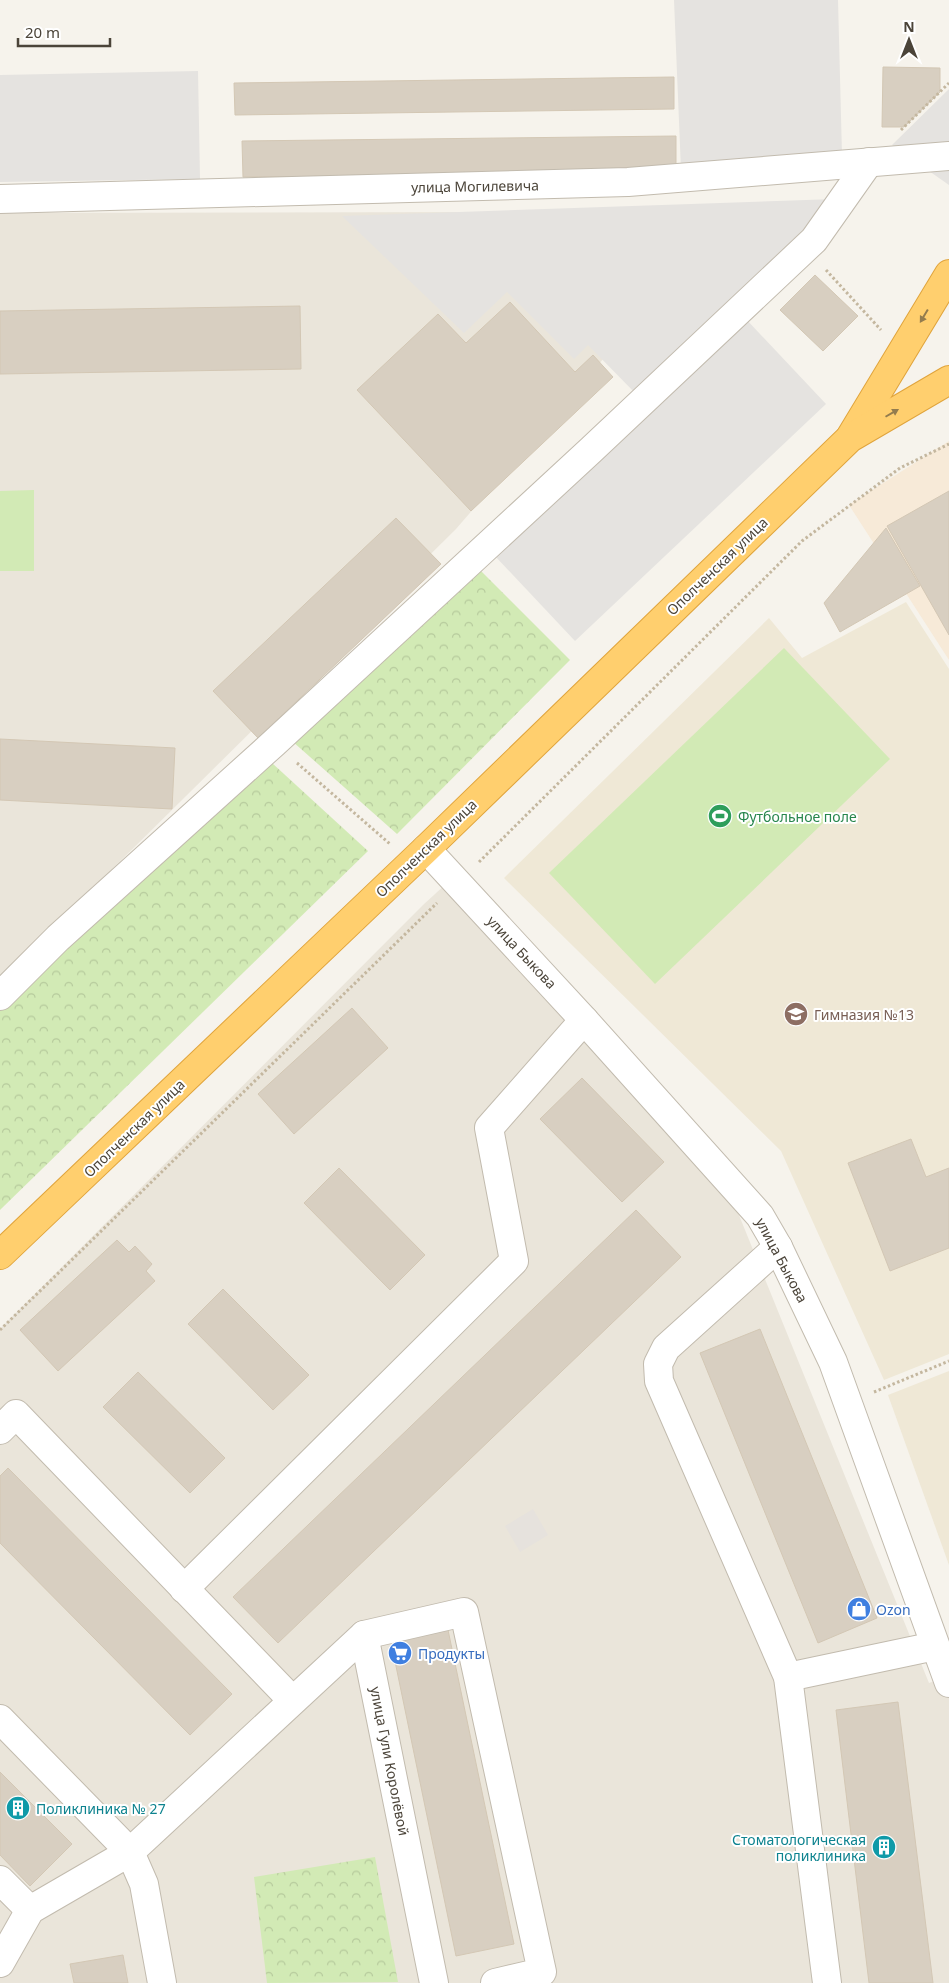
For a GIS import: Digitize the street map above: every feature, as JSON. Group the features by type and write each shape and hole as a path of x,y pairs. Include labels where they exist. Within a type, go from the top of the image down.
{"highway":[{"name":"Ополченская улица","path":"850,438 949,274"},
{"name":"Ополченская улица","path":"0,1255 419,856 850,438 949,380"}],"street":[{"name":"улица Могилевича","path":"0,199 628,182 949,156"},
{"path":"0,996 58,938 274,743 591,450 814,240 869,162"},
{"name":"улица Быкова","path":"419,856 584,1020 760,1216 778,1247 833,1362 949,1683"},
{"path":"184,1589 514,1261 489,1128 584,1020"},
{"path":"778,1247 666,1348 658,1364 659,1381 788,1677 827,1983"},
{"path":"0,1430 16,1414 292,1700"},
{"path":"0,1963 30,1910 130,1852 364,1635 464,1612 544,1977 494,1983"},
{"name":"улица Гули Королёвой","path":"364,1635 434,1983"},
{"path":"788,1677 935,1646"},
{"path":"0,1719 130,1852 144,1884 162,1983"},
{"path":"0,1880 30,1910"}],"path":[{"path":"869,162 949,83"},
{"path":"805,248 902,353"},
{"path":"274,743 419,856"},
{"path":"848,1402 949,1362"}],"shaded area":[{"path":"674,0 838,0 842,155 681,170"},
{"path":"198,71 200,179 0,182 0,75"},
{"path":"949,89 949,185 892,145"},
{"path":"835,199 637,395 588,345 574,359 507,292 464,333 342,216"},
{"path":"499,212 642,314 456,529 0,980 0,213"},
{"path":"745,318 826,404 575,641 494,555"},
{"path":"949,441 949,660 849,505"},
{"name":"Гимназия №13","path":"906,602 949,669 949,1354 884,1380 781,1151 504,878 769,618 802,658"},
{"path":"459,872 730,1193 929,1683 949,1676 949,1983 0,1983 0,1329 423,905"},
{"path":"949,1371 949,1565 888,1395"},
{"path":"533,1509 548,1535 520,1552 505,1526"}],"green space":[{"path":"34,490 34,571 0,571 0,491"},
{"path":"476,566 570,660 397,834 292,741"},
{"name":"Футбольное поле","path":"784,648 890,759 655,984 549,873"},
{"path":"272,763 368,851 0,1210 0,1009 169,845"},
{"path":"375,1857 398,1982 267,1983 254,1877"}],"building":[{"path":"883,67 940,68 940,92 904,127 882,127"},
{"path":"674,77 674,109 235,115 234,83"},
{"path":"676,136 676,173 243,177 242,141"},
{"path":"815,275 858,316 823,351 780,310"},
{"path":"510,302 575,372 593,355 613,377 471,511 357,390 438,314 466,343"},
{"path":"300,306 301,369 0,374 0,311"},
{"path":"949,491 949,635 887,526"},
{"path":"396,518 441,564 258,738 213,691"},
{"path":"886,528 920,586 840,632 824,603"},
{"path":"0,739 175,748 172,809 0,800"},
{"path":"352,1008 388,1048 294,1134 258,1094"},
{"path":"582,1078 664,1162 622,1202 540,1119"},
{"path":"911,1139 926,1177 949,1168 949,1248 890,1271 848,1163"},
{"path":"339,1168 425,1255 390,1290 304,1203"},
{"path":"636,1210 681,1257 278,1643 233,1597"},
{"path":"117,1240 129,1252 135,1246 152,1264 146,1271 155,1281 58,1371 20,1330"},
{"path":"223,1289 309,1375 273,1410 188,1324"},
{"path":"760,1329 877,1618 818,1643 700,1353"},
{"path":"138,1372 225,1458 190,1493 103,1407"},
{"path":"8,1468 232,1694 190,1735 0,1543 0,1476"},
{"path":"448,1630 514,1944 456,1956 391,1642"},
{"name":"Стоматологическая поликлиника","path":"898,1702 933,1983 869,1983 836,1710"},
{"name":"Поликлиника № 27","path":"0,1772 72,1844 30,1886 0,1855"},
{"path":"123,1955 128,1983 74,1983 70,1964"}],"place":[{"name":"Футбольное поле","path":"720,816"},
{"name":"Гимназия №13","path":"796,1014"},
{"name":"Ozon","path":"859,1609"},
{"name":"Продукты","path":"400,1653"},
{"name":"Поликлиника № 27","path":"18,1808"},
{"name":"Стоматологическая поликлиника","path":"884,1847"}]}
